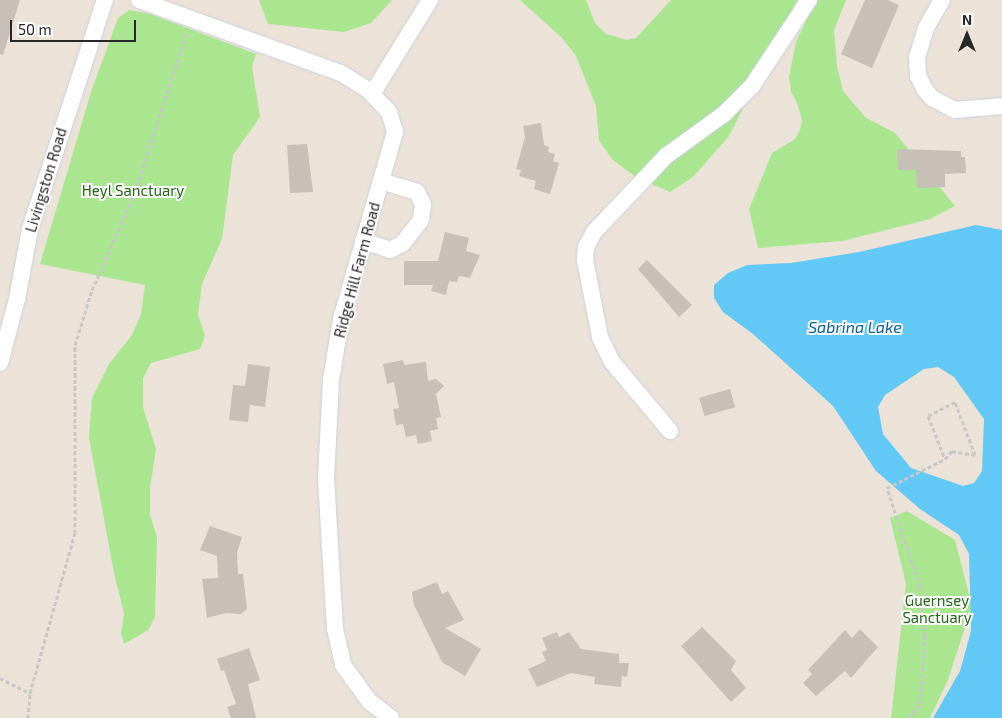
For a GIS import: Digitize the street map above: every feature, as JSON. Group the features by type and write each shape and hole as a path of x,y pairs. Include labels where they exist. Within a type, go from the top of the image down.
{"street":[{"name":"Livingston Road","path":"0,363 17,299 30,229 105,0"},
{"name":"Ridge Hill Farm Road","path":"139,0 341,73 372,94 389,112 395,132 341,319 330,380 326,478 333,608 343,665 370,702 391,718"},
{"path":"372,94 430,0"},
{"path":"670,431 612,362 600,337 585,260 586,247 594,232 666,156 724,114 752,86 809,0"},
{"path":"942,0 926,28 917,57 918,76 925,90 932,98 954,110 1002,106"},
{"path":"363,241 390,250 403,243 421,220 423,204 417,192 381,181"}],"path":[{"path":"28,718 30,693 75,533 75,344 92,290 135,192 188,28"},
{"path":"908,718 920,704 925,636 920,587 887,488 945,458 952,451 975,456 955,402 928,416 945,458"},
{"path":"0,678 30,693"}],"green space":[{"path":"259,0 392,0 371,23 344,32 268,24"},
{"path":"520,0 586,0 595,23 606,34 627,40 636,38 671,0 797,0 729,136 693,177 670,192 637,178 613,160 599,141 596,106 576,56 562,38"},
{"path":"816,0 846,0 834,30 837,66 843,91 866,118 895,133 955,206 930,219 842,241 758,248 749,209 772,153 795,139 800,130 802,121 798,105 791,92 789,77 796,42"},
{"name":"Heyl Sanctuary","path":"129,10 150,14 256,54 252,67 260,117 233,155 222,239 202,284 198,314 205,336 200,349 151,363 143,378 143,407 156,449 150,488 150,515 157,537 155,617 148,630 124,644 121,633 124,613 114,573 89,438 92,398 109,364 132,335 141,314 145,285 40,264 91,92 118,18"},
{"name":"Guernsey Sanctuary","path":"907,511 955,540 972,606 948,680 930,718 891,718 906,584 890,518"}],"water":[{"name":"Sabrina Lake","path":"976,225 1002,230 1002,718 933,718 960,671 971,631 969,554 959,535 920,509 876,471 833,406 753,334 723,312 714,298 714,285 728,273 747,265 791,263 859,252","holes":["938,367 954,377 984,419 982,471 974,483 963,486 911,468 883,434 878,407 885,395 924,369"]}],"building":[{"path":"0,0 20,0 3,55 0,54"},
{"path":"865,0 888,0 899,5 872,68 841,54"},
{"path":"541,123 544,145 549,147 548,152 555,154 553,161 559,163 550,194 534,189 536,181 519,176 521,170 516,169 525,137 523,126"},
{"path":"307,144 313,192 290,193 287,145"},
{"path":"897,149 961,151 961,157 965,157 966,173 945,174 945,187 917,188 916,170 898,170"},
{"path":"445,232 469,238 466,251 480,255 470,278 459,276 457,282 449,281 446,295 431,291 433,285 404,285 404,261 438,261"},
{"path":"647,260 692,305 679,317 638,269"},
{"path":"403,360 404,365 426,362 428,381 436,379 444,386 436,394 441,417 436,418 438,429 430,431 432,441 418,444 416,435 406,437 403,424 396,425 393,409 399,408 394,382 387,384 383,364"},
{"path":"248,364 270,367 265,407 250,405 248,422 229,420 233,385 245,386"},
{"path":"730,389 735,407 704,416 699,398"},
{"path":"210,526 242,537 237,553 238,574 243,574 247,609 241,614 226,613 207,618 202,579 218,578 217,556 200,550"},
{"path":"437,582 442,594 448,591 464,620 445,628 481,649 465,676 442,662 414,605 412,592"},
{"path":"702,627 736,661 731,670 746,688 731,702 681,646"},
{"path":"860,629 878,647 851,678 845,671 816,696 803,683 812,674 808,670 845,630 852,638"},
{"path":"557,632 559,637 569,632 581,649 619,654 619,663 629,663 627,677 622,676 621,687 594,684 595,677 571,673 537,687 528,669 546,661 542,652 547,650 542,638"},
{"path":"249,648 260,680 248,684 256,718 231,718 227,707 236,704 224,670 221,671 217,659"}]}
